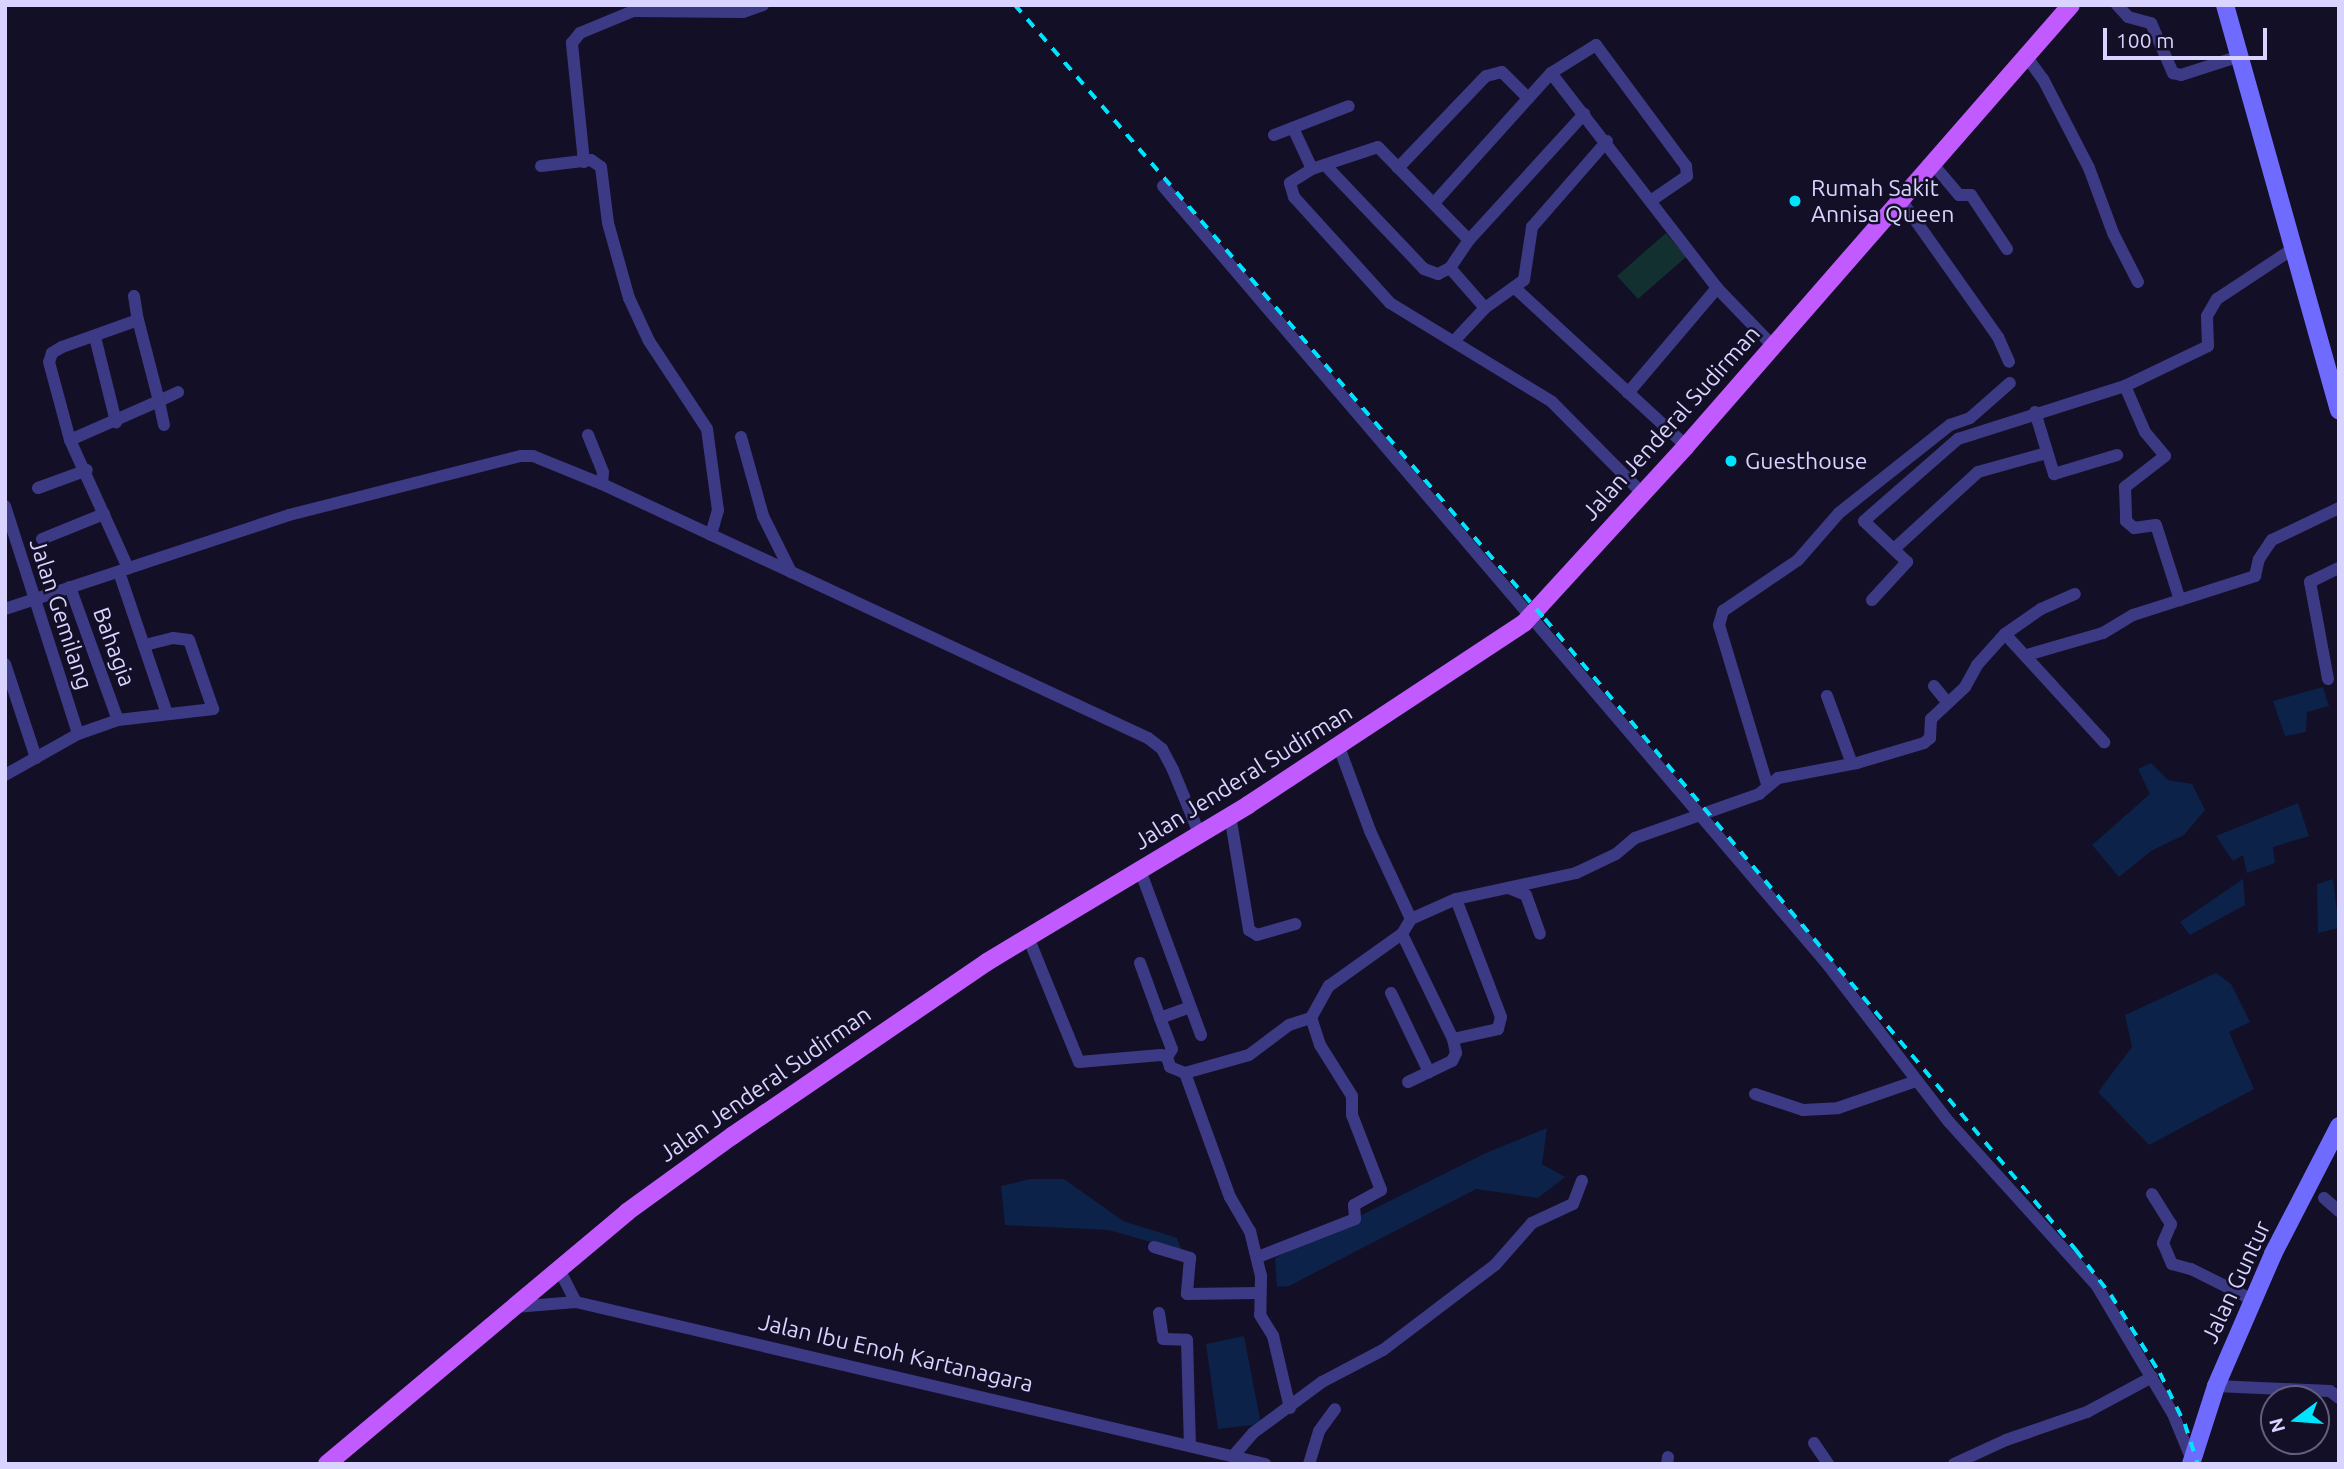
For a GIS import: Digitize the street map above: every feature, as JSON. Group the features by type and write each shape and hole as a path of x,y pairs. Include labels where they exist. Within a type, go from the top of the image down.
{"main road":[{"name":"Jalan Jenderal Sudirman","path":"327,1464 627,1212 732,1136 1028,937 1339,747 1531,616 1774,347 2071,5"},
{"path":"2225,5 2339,410"},
{"name":"Jalan Guntur","path":"2195,1458 2216,1385 2253,1300 2317,1193 2339,1126"}],"street":[{"path":"584,162 572,43 580,33 633,11 743,12 763,5"},
{"path":"2117,5 2128,17 2151,23 2173,73 2181,75 2240,56"},
{"path":"1434,203 1550,73 1590,45 1601,47 1686,166 1687,176 1652,200"},
{"path":"2026,56 2043,79 2089,168 2113,233 2138,282"},
{"path":"1398,168 1486,76 1502,72 1528,98"},
{"path":"1550,73 1607,141 1717,288 1774,347"},
{"path":"1274,135 1349,106"},
{"path":"1326,166 1423,269 1438,274 1450,268 1469,240 1584,114"},
{"path":"1293,128 1312,169"},
{"path":"1455,340 1485,308 1515,288 1528,272 1532,228 1607,141"},
{"path":"1469,240 1378,147 1312,169 1290,183 1294,197 1390,303 1455,340 1552,402 1642,493"},
{"path":"541,166 594,160 601,167 608,223 634,309 652,345 707,429 718,510 711,535"},
{"path":"1932,163 1959,195 1971,195 2007,249"},
{"path":"1163,186 1836,974 1950,1122 2096,1286 2152,1377 2195,1458"},
{"path":"1901,200 1998,337 2009,362"},
{"path":"1872,600 1906,564 1894,549 1865,525 1866,519 1958,439 2035,412 2125,386 2208,346 2207,316 2217,299 2294,248"},
{"path":"1450,268 1485,308"},
{"path":"1515,288 1686,446"},
{"path":"1628,394 1717,288"},
{"path":"134,296 164,425"},
{"path":"138,320 62,347 52,353 49,362 71,439 87,470 123,570 166,711"},
{"path":"95,337 116,422"},
{"path":"1767,784 1719,625 1723,611 1798,561 1839,513 2010,383"},
{"path":"2125,386 2145,432 2165,456 2125,487 2126,521 2134,527 2156,525 2180,600"},
{"path":"71,439 116,422 178,391"},
{"path":"2035,412 2046,453 2057,475 2117,455"},
{"path":"589,435 603,471 602,484"},
{"path":"741,437 763,516 792,572"},
{"path":"1894,549 1978,472 2046,453"},
{"path":"5,609 304,511 521,456 543,460 602,484 1148,738 1162,749 1199,833"},
{"path":"38,488 87,470"},
{"name":"Jalan Gemilang","path":"5,506 78,734"},
{"path":"2027,655 2103,633 2133,615 2255,576 2259,559 2272,540 2339,508"},
{"path":"42,539 104,514"},
{"path":"2328,679 2310,582 2339,568"},
{"name":"Bahagia","path":"69,587 118,720"},
{"path":"1140,963 1172,1049 1167,1057 1170,1067 1185,1073 1249,1055 1290,1025 1311,1018 1329,986 1402,934 1410,919 1456,899 1576,873 1616,854 1635,838 1759,794 1767,784 1778,778 1852,764 1928,740 1929,723 1947,702 1965,687 1976,665 2005,634 2040,609 2075,594"},
{"path":"2005,634 2104,742"},
{"path":"5,775 78,734 118,720 166,711 213,709 189,640 173,638 144,645"},
{"path":"5,664 36,758"},
{"path":"1934,686 1947,702"},
{"path":"1827,696 1852,764"},
{"path":"1339,747 1370,831 1410,919"},
{"path":"1230,815 1250,930 1257,935 1295,924"},
{"path":"1140,870 1201,1035"},
{"path":"1511,889 1526,895 1540,934"},
{"path":"1452,1039 1498,1028 1501,1017 1456,899"},
{"path":"1402,934 1452,1039 1455,1057 1408,1082"},
{"path":"1028,937 1079,1062 1167,1057"},
{"path":"1391,993 1429,1072"},
{"path":"1160,1018 1190,1007"},
{"path":"1258,1257 1355,1219 1354,1205 1381,1191 1352,1115 1352,1096 1320,1045 1311,1018"},
{"path":"1185,1073 1206,1136 1258,1257 1260,1315 1273,1336 1290,1408"},
{"path":"1755,1094 1802,1110 1838,1108 1916,1081"},
{"path":"1234,1455 1253,1433 1339,1369 1383,1350 1495,1265 1532,1223 1573,1204 1582,1181"},
{"path":"2317,1193 2339,1211"},
{"path":"2152,1194 2171,1224 2162,1243 2174,1266 2192,1269 2253,1300"},
{"path":"1154,1247 1190,1258 1187,1294 1258,1293"},
{"path":"560,1271 576,1302"},
{"name":"Jalan Ibu Enoh Kartanagara","path":"515,1307 576,1302 1265,1464"},
{"path":"1159,1313 1163,1339 1187,1340 1190,1445"},
{"path":"1958,1463 2087,1412 2152,1377"},
{"path":"2216,1385 2330,1391 2339,1398"},
{"path":"1308,1464 1319,1431 1335,1409"},
{"path":"1814,1443 1828,1464"}],"green space":[{"path":"1666,233 1686,257 1638,299 1617,276"}],"water":[{"path":"2323,687 2329,706 2307,712 2306,732 2285,736 2273,701"},
{"path":"2151,763 2168,780 2192,784 2205,810 2184,835 2151,851 2119,877 2092,845 2150,794 2138,769"},
{"path":"2298,803 2309,836 2273,847 2275,863 2247,873 2243,855 2233,861 2216,836"},
{"path":"2243,879 2245,905 2190,935 2180,922"},
{"path":"2333,879 2339,928 2318,933 2317,884"},
{"path":"2216,973 2231,984 2250,1022 2229,1032 2254,1089 2149,1145 2098,1092 2132,1047 2125,1015"},
{"path":"1547,1128 1542,1164 1565,1177 1538,1198 1476,1189 1289,1286 1277,1287 1275,1258 1486,1153"},
{"path":"1030,1179 1064,1179 1123,1221 1177,1238 1182,1251 1109,1230 1005,1225 1001,1186"},
{"path":"1244,1336 1261,1424 1218,1429 1206,1344"}],"railway":[{"path":"1015,5 1545,619 2076,1250 2111,1295 2160,1373 2185,1424 2198,1464"}],"place":[{"name":"Rumah Sakit Annisa Queen","path":"1795,201"},
{"name":"Guesthouse","path":"1731,461"}]}
